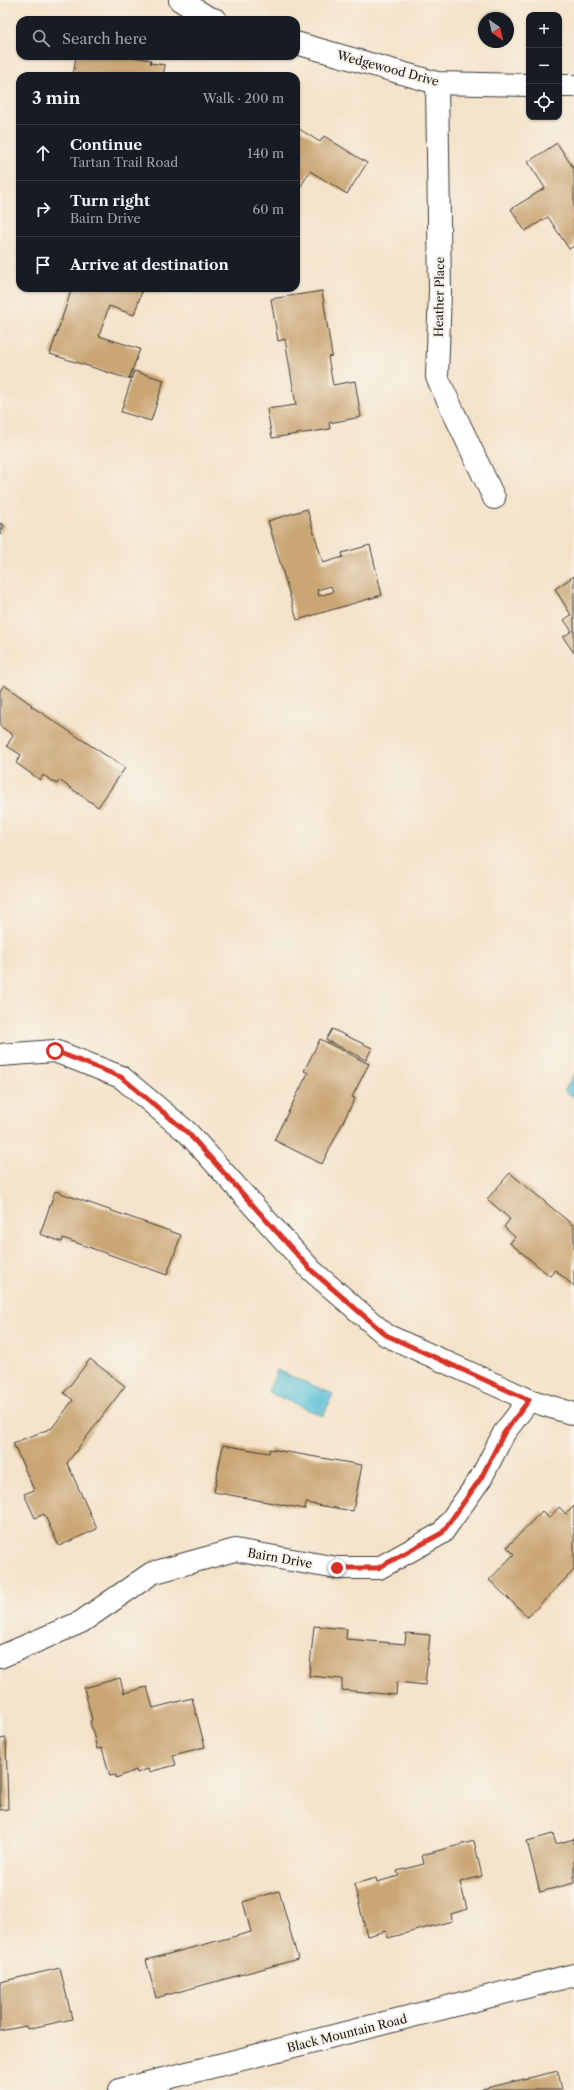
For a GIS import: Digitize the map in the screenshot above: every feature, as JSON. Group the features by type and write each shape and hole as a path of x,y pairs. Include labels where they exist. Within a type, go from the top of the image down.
{"street":[{"path":"180,0 205,16"},
{"name":"Wedgewood Drive","path":"300,44 437,83 526,85"},
{"name":"Heather Place","path":"437,83 440,290 437,377 494,498"},
{"path":"562,86 574,86"},
{"path":"0,1055 55,1051 121,1077 188,1133 311,1270 386,1335 529,1400 574,1414"},
{"name":"Bairn Drive","path":"0,1658 81,1622 152,1573 235,1550 337,1568 378,1568 442,1533 481,1478 504,1433 529,1400"},
{"name":"Black Mountain Road","path":"120,2090 574,1975"}],"water":[{"path":"574,1074 574,1097 564,1091"},
{"path":"277,1370 333,1394 323,1416 268,1392"}],"building":[{"path":"75,60 151,60 150,63 165,65 164,72 74,72"},
{"path":"300,130 320,142 324,136 367,163 347,194 310,171 300,188"},
{"path":"557,143 574,169 574,246 569,249 548,217 525,231 511,209 545,188 528,162"},
{"path":"322,291 332,356 328,357 333,385 355,381 361,417 329,423 330,429 272,438 267,409 296,405 285,339 278,341 271,299"},
{"path":"71,292 142,292 134,315 109,306 99,336 140,349 129,379 50,354"},
{"path":"134,371 164,380 151,421 121,412"},
{"path":"307,509 323,563 343,557 342,553 370,545 382,595 297,620 268,521","holes":["331,586 333,592 319,596 317,590"]},
{"path":"0,523 4,525 0,535"},
{"path":"574,576 574,653 563,637 572,631 564,620 571,615 555,589"},
{"path":"4,685 32,705 31,706 125,768 98,807 59,780 57,784 43,775 40,780 16,763 21,755 7,746 13,735 0,726 0,691"},
{"path":"332,1029 372,1048 366,1060 326,1040"},
{"path":"320,1039 369,1064 352,1097 355,1098 322,1164 274,1140 308,1073 304,1071"},
{"path":"510,1173 574,1226 574,1286 555,1270 550,1276 510,1243 515,1237 504,1227 510,1219 487,1199"},
{"path":"55,1191 181,1235 167,1275 63,1238 62,1242 40,1234"},
{"path":"90,1359 125,1386 67,1463 97,1529 59,1546 44,1514 35,1518 24,1494 34,1490 13,1443 52,1428 73,1400 64,1393"},
{"path":"223,1445 269,1453 270,1449 362,1465 353,1511 306,1503 305,1509 214,1492"},
{"path":"574,1506 574,1570 528,1617 489,1580 514,1554 507,1547 542,1511 549,1518 559,1507 566,1514"},
{"path":"314,1626 347,1629 346,1639 405,1644 406,1633 430,1635 425,1685 397,1682 396,1695 342,1690 342,1679 309,1676"},
{"path":"120,1678 124,1693 147,1687 153,1708 192,1698 205,1747 173,1755 176,1765 149,1772 148,1769 137,1773 136,1770 116,1778 116,1775 110,1776 102,1748 97,1749 84,1688"},
{"path":"6,1738 8,1809 0,1810 0,1739"},
{"path":"553,1834 556,1844 574,1839 574,1883 540,1892 527,1841"},
{"path":"474,1841 482,1876 460,1882 467,1909 451,1914 452,1921 388,1938 386,1931 367,1936 354,1884 376,1878 377,1882 399,1876 397,1871 424,1864 422,1855"},
{"path":"279,1891 298,1959 156,1998 146,1960 251,1932 243,1902"},
{"path":"60,1968 72,2019 27,2029 26,2026 0,2031 0,1982"},
{"path":"558,2071 562,2090 482,2090 482,2089"}],"route":[{"path":"55,1051 121,1077 188,1133 311,1270 386,1335 529,1400 504,1433 481,1478 442,1533 378,1568 337,1568"}]}
